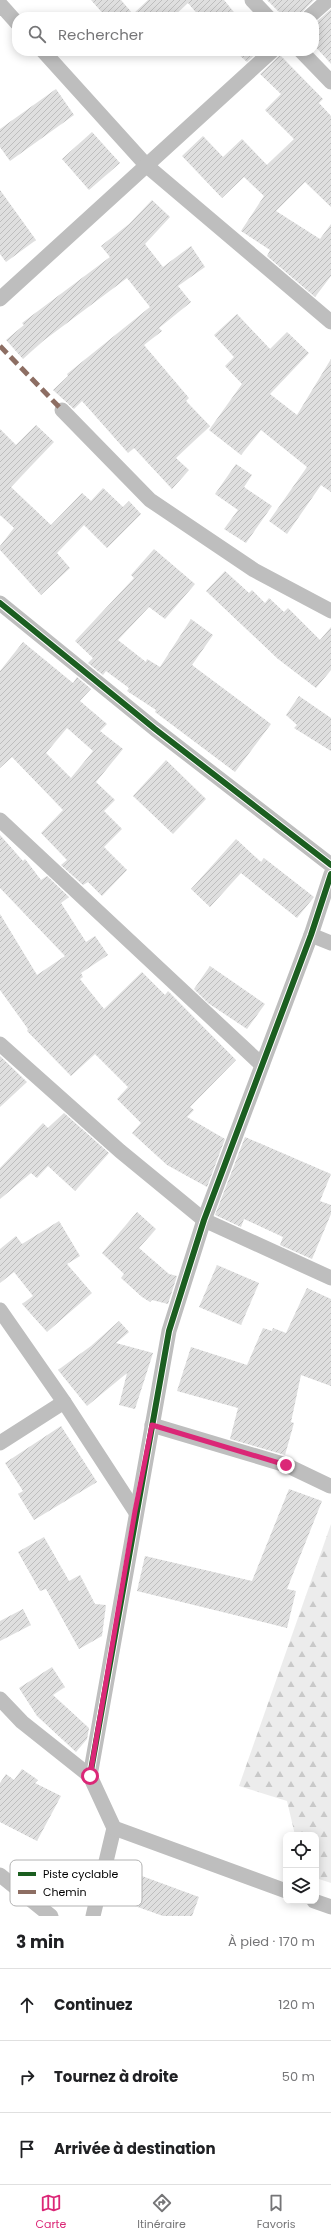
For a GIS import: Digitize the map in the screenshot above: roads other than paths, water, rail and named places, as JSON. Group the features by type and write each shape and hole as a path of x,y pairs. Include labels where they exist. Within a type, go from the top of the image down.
{"street":[{"path":"252,0 263,12"},
{"path":"315,12 328,0"},
{"path":"0,4 12,17"},
{"path":"48,56 147,166 331,322"},
{"path":"0,299 267,56"},
{"path":"306,56 331,82"},
{"path":"62,410 150,500 254,570 331,611"},
{"path":"0,603 155,729 331,865"},
{"path":"0,820 262,1065"},
{"path":"90,1776 135,1511 169,1331 204,1220 311,935 331,874"},
{"path":"311,935 331,943"},
{"path":"0,1044 120,1151 204,1220 331,1278"},
{"path":"0,1310 64,1402 135,1511"},
{"path":"0,1443 64,1402"},
{"path":"152,1425 286,1465 330,1486"},
{"path":"0,1699 22,1722 90,1776 114,1828 106,1860"},
{"path":"114,1828 283,1890"},
{"path":"0,1875 10,1883"},
{"path":"319,1903 331,1907"},
{"path":"39,1906 51,1916"},
{"path":"93,1916 95,1906"}]}
